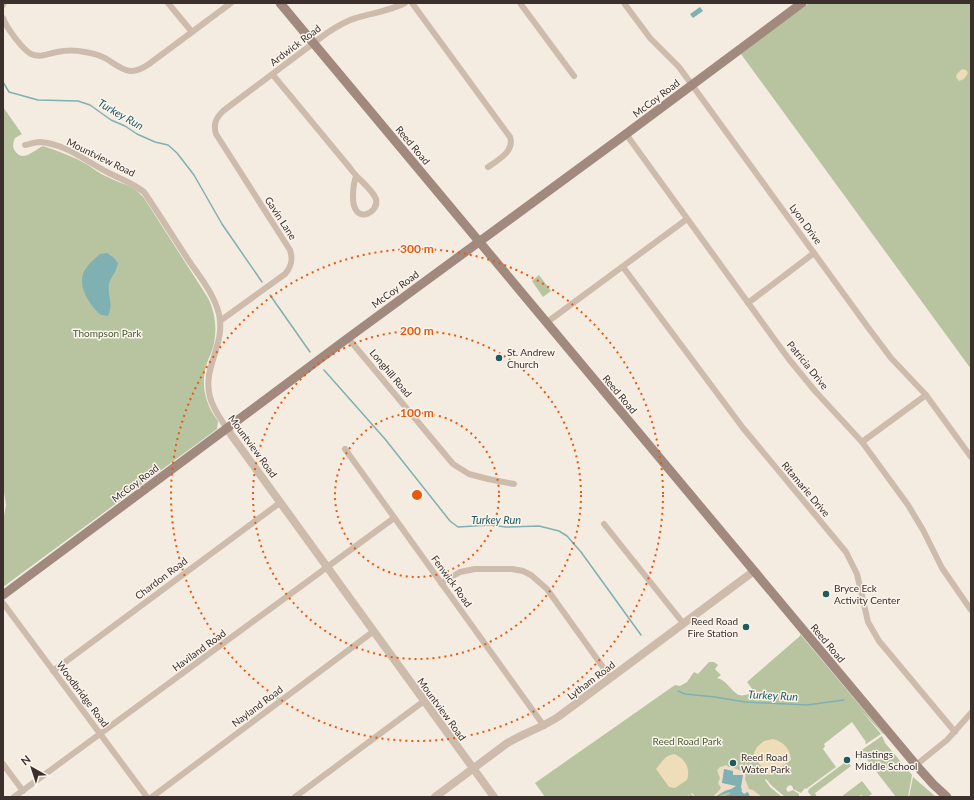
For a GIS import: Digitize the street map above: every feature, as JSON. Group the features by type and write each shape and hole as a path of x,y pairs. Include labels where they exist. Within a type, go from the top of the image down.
{"main road":[{"name":"Reed Road","path":"280,3 916,765 947,797"},
{"name":"McCoy Road","path":"3,595 802,3"}],"street":[{"path":"168,3 192,32"},
{"path":"3,18 22,46 31,54 41,56 69,51 83,51 96,54 120,69 127,71 144,68 231,3"},
{"name":"Ardwick Road","path":"214,127 217,118 223,111 342,24 355,18 387,10 405,3"},
{"path":"412,3 512,141 510,148 488,167"},
{"path":"520,3 574,76"},
{"name":"Lyon Drive","path":"624,3 650,38 673,60 891,358 926,395 971,457"},
{"path":"273,75 356,176 376,198 374,210 365,214 357,211 353,206 354,183 356,176"},
{"name":"Gavin Lane","path":"214,127 222,146 290,250 292,257 290,267 285,274 220,321"},
{"name":"Patricia Drive","path":"626,134 804,378 862,442 916,517 942,568 971,610"},
{"name":"Mountview Road","path":"25,145 39,142 70,151 110,174 131,182 144,192 207,288 218,311 220,321 219,343 208,377 208,386 213,406 494,797"},
{"path":"546,323 688,219"},
{"path":"748,303 814,253"},
{"name":"Ritamarie Drive","path":"623,267 743,428 846,552 857,574 868,622 879,641 955,732"},
{"name":"Longhill Road","path":"348,338 454,464 469,474 514,484"},
{"path":"862,442 926,395"},
{"name":"Fenwick Road","path":"345,449 544,726"},
{"name":"Chardon Road","path":"53,671 281,502"},
{"name":"Haviland Road","path":"14,797 394,518"},
{"path":"604,524 683,623"},
{"path":"441,583 460,572 475,568 512,569 523,571 531,575 547,589 610,677"},
{"name":"Lytham Road","path":"435,797 506,744 544,726 558,717 754,571"},
{"name":"Woodbridge Road","path":"3,603 147,797"},
{"name":"Nayland Road","path":"152,797 374,631"},
{"path":"295,797 424,701"},
{"path":"916,765 955,732 971,713"},
{"path":"3,764 23,791"}],"green space":[{"path":"809,3 971,3 971,369 741,54"},
{"name":"Thompson Park","path":"3,107 22,134 15,138 13,143 14,149 21,156 25,156 43,146 55,150 77,159 115,181 131,187 144,198 208,298 212,309 215,320 215,337 205,371 204,386 207,401 218,421 217,429 3,587 3,521 6,505 3,486"},
{"path":"539,275 551,291 543,297 532,281"},
{"name":"Reed Road Park","path":"800,634 884,734 861,710 881,734 866,744 852,722 824,744 825,746 823,749 836,767 806,789 805,788 801,793 793,789 791,785 788,786 786,789 788,792 793,790 799,794 799,797 785,797 766,779 765,780 770,787 782,797 695,797 691,793 694,797 687,797 690,794 686,797 545,797 535,783 675,685 680,686 687,682 694,672 698,674 709,662 714,662 718,665 715,669 721,675 717,678 737,694 756,694 747,682 800,636"},
{"path":"882,736 885,743 912,775 908,797 896,797 865,757 860,760 856,754"},
{"path":"847,761 851,766 815,793 817,797 812,797 808,792 809,789"},
{"path":"913,777 936,797 909,797"},
{"path":"862,781 872,794 867,797 862,797 862,795 856,797 841,797"}],"sand":[{"path":"962,69 966,70 968,73 964,79 959,81 956,77"},
{"path":"773,739 786,746 791,760 769,775 754,757 754,753 757,747 764,741"},
{"path":"674,754 684,761 688,768 687,780 675,788 669,787 656,769 665,758"}],"shaded area":[{"path":"726,765 744,772 749,789 753,790 762,797 750,797 747,792 744,794 741,791 737,776 724,769 736,786 731,790 726,790 716,797 713,797 721,788 718,783 720,778 717,770"}],"water":[{"path":"700,7 703,11 693,18 690,14"},
{"path":"107,253 118,263 109,284 110,311 108,316 101,315 96,311 85,293 82,279 83,273 90,263 100,254"},
{"path":"724,769 733,771 733,775 743,775 741,791 744,794 748,792 750,797 723,797 730,794 729,792 716,797 736,786 722,783"}],"waterway":[{"name":"Turkey Run","path":"3,82 9,92 38,100 78,101 90,105 111,120 125,126 137,134 155,142 168,145 177,153 194,175 222,224 262,282"},
{"name":"Turkey Run","path":"270,295 310,352"},
{"name":"Turkey Run","path":"324,370 385,439 450,521 458,527 490,525 506,527 539,526 559,531 567,536 581,552 641,635"},
{"name":"Turkey Run","path":"678,691 685,694 745,702 807,705 844,700"}],"place":[{"name":"St. Andrew Church","path":"499,358"},
{"name":"Bryce Eck Activity Center","path":"826,594"},
{"name":"Reed Road Fire Station","path":"746,627"},
{"name":"Hastings Middle School","path":"847,760"},
{"name":"Reed Road Water Park","path":"733,763"}]}
